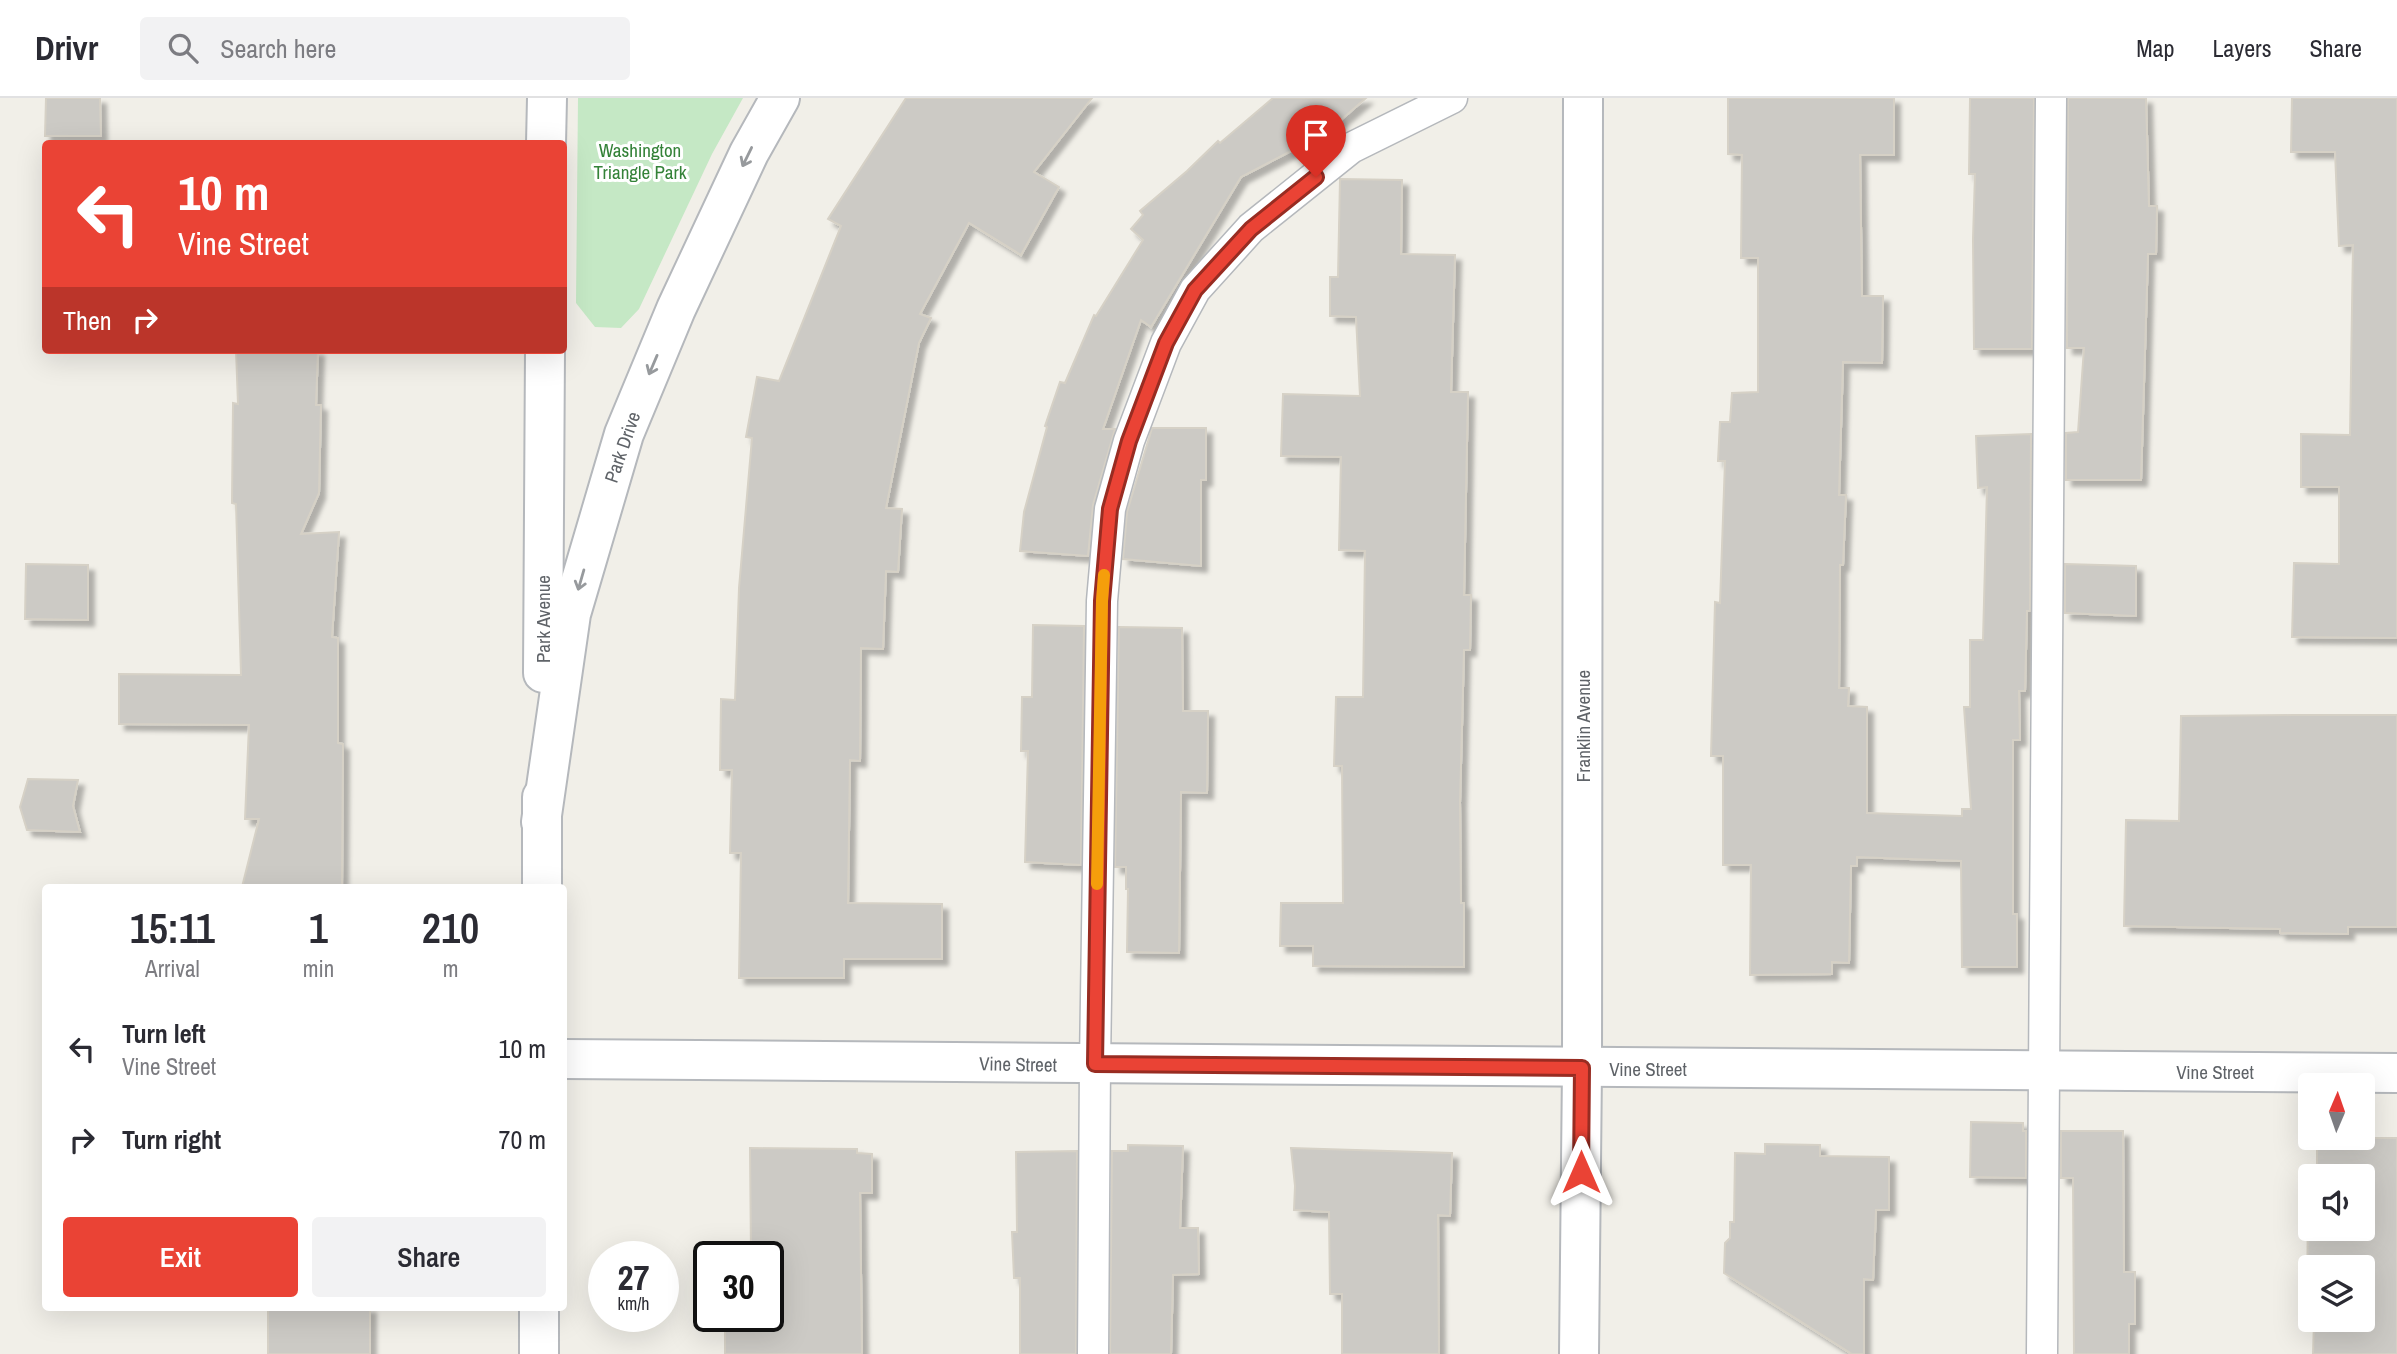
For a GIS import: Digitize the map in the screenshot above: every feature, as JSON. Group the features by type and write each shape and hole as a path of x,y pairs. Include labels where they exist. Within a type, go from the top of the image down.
{"street":[{"path":"546,140 547,98"},
{"name":"Park Drive","path":"541,822 571,614 624,434 676,309 743,165 780,98"},
{"name":"Franklin Avenue","path":"1579,1354 1583,98"},
{"name":"Park Avenue","path":"542,884 545,354"},
{"name":"Vine Street","path":"567,1059 2397,1073"},
{"path":"539,1354 540,1311"}],"lane":[{"path":"1093,1354 1102,601 1110,509 1129,441 1166,343 1195,290 1251,229 1351,148 1452,98"},
{"path":"2042,1354 2051,98"}],"green space":[{"name":"Washington Triangle Park","path":"578,98 743,98 712,154 639,309 621,328 595,327 576,303"}],"building":[{"path":"46,98 100,98 101,136 45,136"},
{"path":"906,98 1092,98 1034,172 1059,187 1021,255 969,223 920,314 931,318 919,343 886,508 902,509 898,572 886,571 883,649 861,648 860,761 850,760 848,903 942,904 942,959 844,959 844,978 739,978 741,853 730,853 732,770 720,770 721,699 735,700 739,588 752,438 746,437 757,377 779,381 841,226 828,219"},
{"path":"1273,98 1366,98 1326,133 1241,177 1151,327 1141,320 1103,429 1115,429 1093,505 1088,556 1020,551 1024,512 1047,427 1045,426 1060,382 1065,383 1094,315 1096,316 1143,240 1131,229 1143,215 1140,211 1218,141 1220,143"},
{"path":"1728,98 1894,98 1894,155 1860,155 1862,296 1883,296 1882,363 1843,362 1839,495 1846,495 1843,565 1840,565 1839,688 1849,688 1848,706 1867,707 1867,813 1962,816 1962,809 1971,809 1964,707 1970,707 1970,640 1983,640 1987,487 1978,488 1976,436 2031,434 2030,611 2027,611 2025,691 2019,691 2020,740 2013,740 2013,914 2017,914 2017,967 1962,967 1961,861 1857,857 1857,866 1851,866 1849,963 1832,962 1832,974 1750,975 1751,865 1723,865 1723,756 1711,756 1715,602 1720,603 1725,461 1718,461 1720,422 1730,422 1732,393 1758,392 1758,258 1741,258 1742,155 1728,154"},
{"path":"1970,98 2034,98 2032,349 1974,349 1975,174 1969,174"},
{"path":"2068,98 2146,98 2149,206 2157,206 2156,254 2148,254 2141,480 2066,480 2066,433 2078,432 2084,348 2067,348"},
{"path":"2292,98 2397,98 2397,638 2292,637 2294,563 2339,564 2339,487 2301,487 2301,434 2350,435 2353,245 2339,246 2335,152 2291,152"},
{"path":"1340,179 1402,180 1401,254 1455,255 1451,392 1468,392 1464,595 1471,595 1470,650 1464,650 1460,803 1464,967 1313,966 1313,946 1280,946 1281,903 1343,903 1342,766 1334,766 1336,697 1363,697 1365,551 1339,550 1341,457 1281,456 1283,394 1360,396 1356,317 1330,316 1330,277 1338,277"},
{"path":"236,354 318,354 316,405 321,405 319,493 301,534 339,532 332,637 338,638 338,743 343,744 342,884 243,884 259,819 245,819 249,725 119,724 119,674 241,675 236,504 232,503 233,403 238,404"},
{"path":"1152,428 1206,428 1206,480 1201,480 1201,566 1123,559 1127,512"},
{"path":"26,564 88,565 88,620 25,619"},
{"path":"2065,564 2136,566 2136,616 2065,613"},
{"path":"1033,625 1084,626 1081,865 1025,862 1028,751 1021,751 1022,697 1032,697"},
{"path":"1119,627 1182,628 1183,711 1208,711 1207,793 1181,792 1179,953 1127,952 1126,867 1115,867"},
{"path":"2397,715 2397,927 2348,927 2348,934 2280,933 2280,929 2124,926 2126,820 2179,821 2181,716"},
{"path":"28,779 78,780 73,806 80,832 27,830 20,807"},
{"path":"1971,1122 2023,1123 2023,1131 2026,1131 2026,1178 1970,1177"},
{"path":"2061,1131 2123,1131 2124,1272 2135,1272 2135,1324 2129,1324 2129,1354 2074,1354 2073,1178 2061,1178"},
{"path":"2375,1138 2397,1138 2397,1354 2313,1354 2314,1332 2375,1332 2375,1255 2307,1255 2308,1241 2375,1241 2375,1164 2317,1164 2317,1150 2375,1150"},
{"path":"1765,1144 1820,1145 1820,1156 1889,1157 1889,1210 1876,1210 1873,1280 1864,1279 1864,1354 1852,1354 1724,1273 1725,1243 1730,1238 1730,1222 1734,1222 1735,1153 1765,1154"},
{"path":"1128,1145 1183,1146 1180,1228 1198,1228 1199,1274 1173,1275 1171,1354 1110,1354 1112,1151 1128,1151"},
{"path":"750,1148 857,1149 857,1153 872,1154 872,1193 860,1193 862,1354 725,1354 725,1332 784,1332 784,1241 751,1241"},
{"path":"1291,1148 1452,1153 1450,1216 1438,1215 1439,1354 1342,1354 1342,1294 1330,1294 1329,1212 1294,1210 1295,1186"},
{"path":"1077,1151 1076,1354 1020,1354 1020,1278 1014,1278 1012,1232 1017,1232 1016,1152"},
{"path":"268,1311 370,1311 370,1354 268,1354"}],"slow traffic":[{"path":"1097,884 1104,575"}],"route":[{"path":"1316,177 1251,229 1195,290 1166,343 1129,441 1110,509 1102,601 1095,1064 1582,1068 1581,1172"}]}
